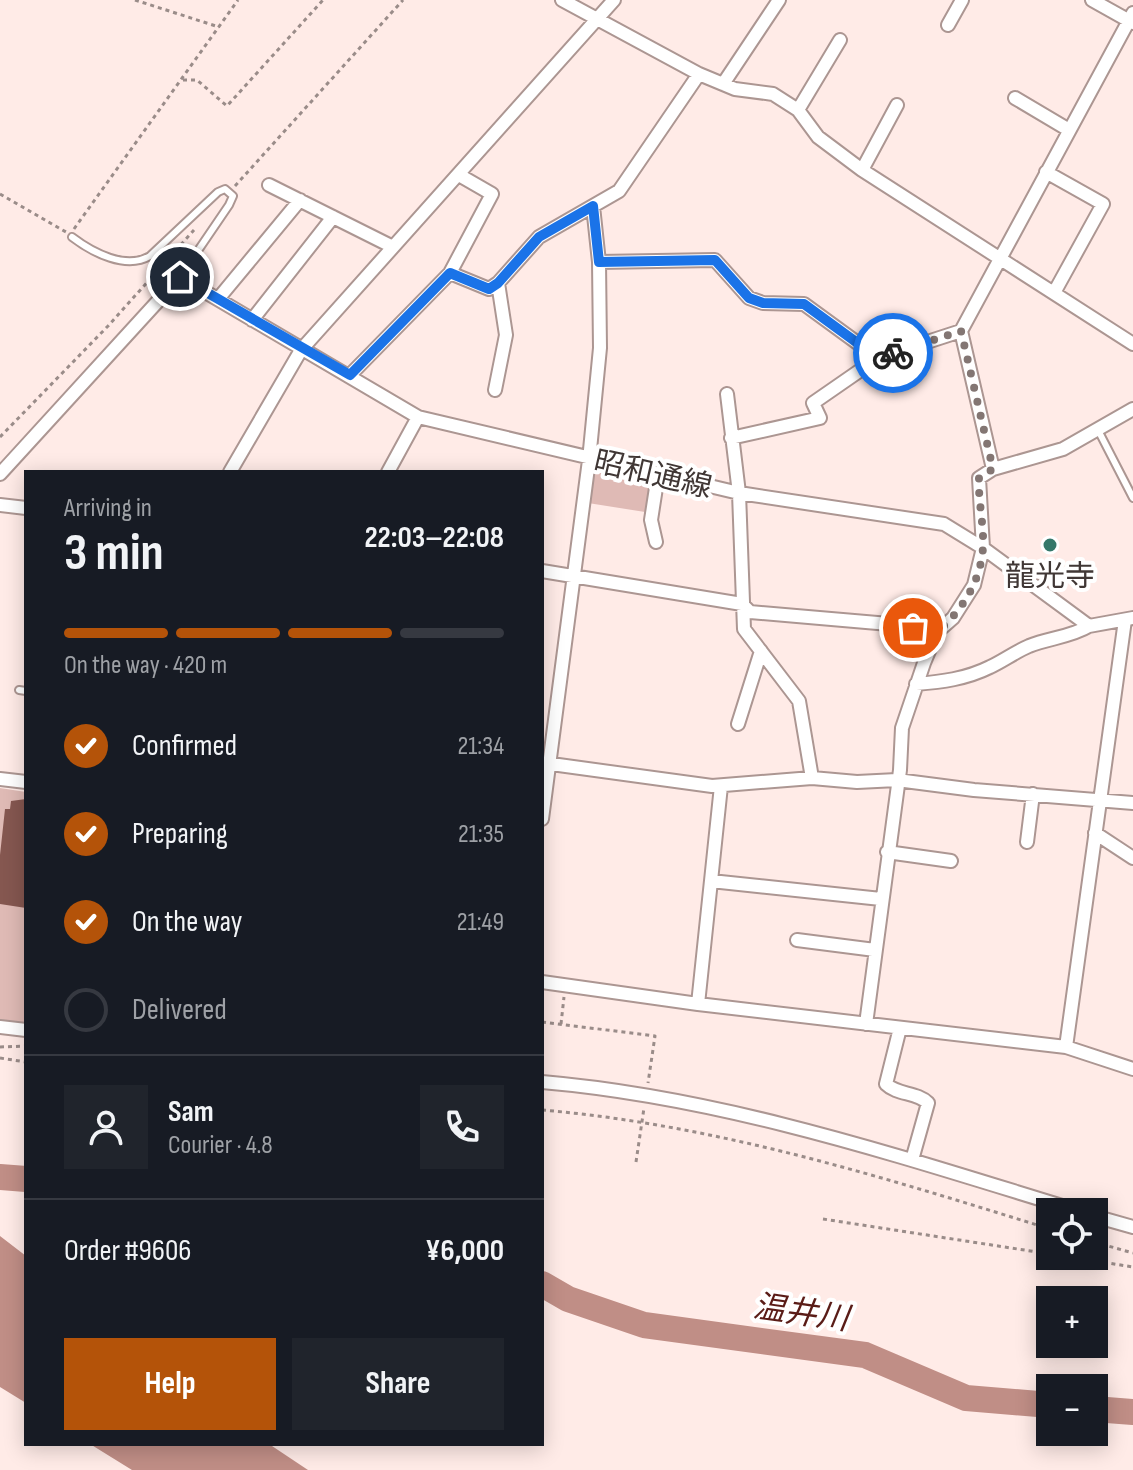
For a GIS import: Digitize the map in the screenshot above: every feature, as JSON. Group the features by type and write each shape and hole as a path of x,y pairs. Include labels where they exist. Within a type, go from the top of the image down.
{"street":[{"path":"562,0 699,74 723,84 773,94 798,110 818,137 862,170 999,255 1133,344"},
{"path":"231,470 301,350 614,0"},
{"path":"723,84 779,0"},
{"path":"948,25 962,0"},
{"path":"993,469 961,331 999,255 1132,19 1092,0"},
{"path":"798,110 840,40"},
{"path":"450,273 489,289 539,237 619,191 699,74"},
{"path":"1015,98 1069,130"},
{"path":"862,170 897,105"},
{"path":"1046,172 1103,204 1055,291"},
{"path":"350,375 450,273 492,194 459,175"},
{"path":"269,185 393,247"},
{"path":"218,299 300,200"},
{"path":"544,792 589,460 600,348 599,262 593,206"},
{"path":"252,320 333,217"},
{"path":"599,262 715,260 749,298 763,303 804,304 878,358"},
{"path":"0,474 180,277"},
{"name":"昭和通線","path":"180,277 418,417 589,460 739,493 944,524 983,548 1089,626"},
{"path":"495,390 506,335 498,283"},
{"path":"731,438 820,418 813,403 878,358 961,331"},
{"path":"727,394 739,493 744,629 799,701 812,778"},
{"path":"866,1024 902,728 937,632 953,618 974,585 983,548 979,478 993,469 1063,449 1133,409"},
{"path":"389,470 418,417"},
{"path":"656,542 651,520 658,475"},
{"path":"0,505 24,508"},
{"path":"544,571 742,604 750,612 889,624 937,632"},
{"path":"916,684 964,677 989,668 1027,647 1065,634 1075,634 1089,626 1129,619 1100,799 1066,1047"},
{"path":"738,724 761,651"},
{"path":"546,764 721,786 812,778 857,782 897,780 1133,803"},
{"path":"0,779 24,782"},
{"path":"698,1004 721,786"},
{"path":"1027,842 1033,794"},
{"path":"1095,833 1133,858"},
{"path":"887,852 951,861"},
{"path":"711,881 881,899"},
{"path":"797,940 875,950"},
{"path":"544,982 698,1004 1066,1047 1133,1069"},
{"path":"0,1027 24,1030"},
{"path":"900,1028 886,1084 893,1090 923,1098 928,1103 912,1160"},
{"path":"544,1082 646,1094 731,1110 1036,1198"},
{"path":"1108,1220 1133,1227"}],"lane":[{"path":"72,237 125,262 137,263 150,256 218,192 225,189 230,191 233,196 229,205 180,277"},
{"path":"1098,430 1133,498"}],"path":[{"path":"135,0 219,27"},
{"path":"0,194 72,237 74,229 238,0"},
{"path":"181,80 197,80 227,106 323,0"},
{"path":"561,1024 565,985"},
{"path":"544,1022 655,1036 647,1087"},
{"path":"0,1047 24,1046"},
{"path":"0,1058 24,1062"},
{"path":"544,1110 643,1120 719,1135 848,1168 1036,1225"},
{"path":"636,1162 643,1120"},
{"path":"823,1219 1036,1252"},
{"path":"1108,1246 1133,1253"},
{"path":"1108,1263 1133,1267"}],"shaded area":[{"path":"595,467 651,481 645,512 588,503 591,470"},
{"path":"0,788 24,792 24,1024 0,1020"},
{"path":"0,1236 24,1254 24,1402 0,1387"},
{"path":"93,1446 272,1446 308,1470 132,1470"}],"building":[{"path":"24,799 24,908 0,904 0,855 5,809 10,809 11,801"}],"waterway":[{"name":"温井川","path":"0,1177 24,1179"},
{"name":"温井川","path":"544,1285 568,1299 644,1325 865,1355 966,1398 1036,1404"},
{"name":"温井川","path":"1108,1410 1133,1412"}],"way so far":[{"path":"893,353 961,331 993,469 979,478 983,548 974,585 967,599 953,618 937,632 913,628"}],"place":[{"name":"龍光寺","path":"1050,545"}],"route":[{"path":"180,277 301,350 350,375 450,273 489,289 539,237 593,206 599,262 715,260 749,298 763,303 804,304 878,358 893,353"}]}
